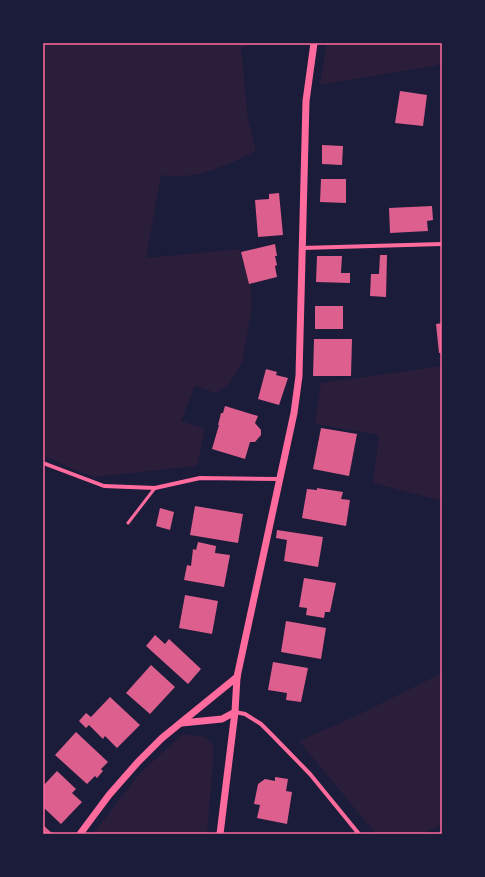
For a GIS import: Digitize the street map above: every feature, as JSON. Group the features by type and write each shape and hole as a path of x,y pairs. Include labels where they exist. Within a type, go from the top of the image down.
{"street":[{"path":"220,834 235,712 237,677 294,413 299,376 306,101 314,43"},
{"path":"302,248 442,244"},
{"path":"43,463 104,486 155,488 200,478 279,479"},
{"path":"80,834 109,795 138,762 162,738 237,677"},
{"path":"182,723 222,719 235,712 245,714 260,724 272,735 310,774 359,834"}],"lane":[{"path":"128,523 155,488"}],"shaded area":[{"path":"43,43 257,43 241,48 248,120 256,151 229,164 199,174 175,176 161,175 146,258 239,249 250,284 252,306 242,363 230,383 216,393 195,386 181,421 205,429 197,466 94,477 70,468 43,455"},
{"path":"327,43 442,43 442,63 434,66 320,85"},
{"path":"442,366 442,501 373,483 379,435 315,424 321,383"},
{"path":"442,673 442,824 423,834 376,834 299,741 358,715"},
{"path":"183,734 205,737 214,747 207,834 93,834 140,773"}],"building":[{"path":"400,91 427,95 423,126 395,123"},
{"path":"322,145 343,146 342,165 322,164"},
{"path":"321,179 346,179 346,203 320,202"},
{"path":"279,193 283,235 258,237 255,200 269,199 269,194"},
{"path":"432,206 433,220 427,221 428,231 390,233 389,208"},
{"path":"275,244 277,265 275,266 277,277 249,284 241,252"},
{"path":"380,255 387,255 386,297 370,296 371,274 379,274"},
{"path":"317,256 342,256 341,273 350,273 350,283 316,282"},
{"path":"315,306 343,306 343,329 315,329"},
{"path":"442,323 442,353 439,353 436,324"},
{"path":"314,339 352,339 351,376 313,376"},
{"path":"266,369 277,372 276,375 288,378 279,405 258,399"},
{"path":"225,406 258,416 255,423 261,430 261,435 255,442 250,442 245,459 212,449 221,413 223,413"},
{"path":"321,428 357,434 349,476 313,469"},
{"path":"317,488 343,492 341,499 350,500 346,526 302,518 307,489 317,490"},
{"path":"195,506 243,514 238,543 190,535"},
{"path":"160,508 174,512 170,530 156,526"},
{"path":"277,530 323,537 318,567 284,561 287,540 276,538"},
{"path":"198,542 216,546 215,553 230,555 224,587 184,580 187,565 191,566 193,549 196,550"},
{"path":"304,578 336,583 330,612 325,612 324,618 306,615 307,608 299,607"},
{"path":"185,595 218,601 212,634 179,628"},
{"path":"286,621 326,628 321,659 281,652"},
{"path":"155,635 165,644 169,639 201,669 188,684 146,646"},
{"path":"273,662 308,668 301,702 286,700 287,693 268,690"},
{"path":"151,665 175,687 150,714 126,693"},
{"path":"110,697 140,725 117,748 105,736 103,739 89,725 86,728 79,721 86,713 91,717"},
{"path":"76,732 108,762 101,769 103,771 97,778 95,776 87,784 55,755"},
{"path":"57,771 76,789 72,793 82,802 61,824 43,807 43,786"},
{"path":"275,777 288,779 286,791 292,792 287,824 257,818 260,805 254,804 258,784 265,779 275,781"},
{"path":"43,825 53,834 43,834"}]}
